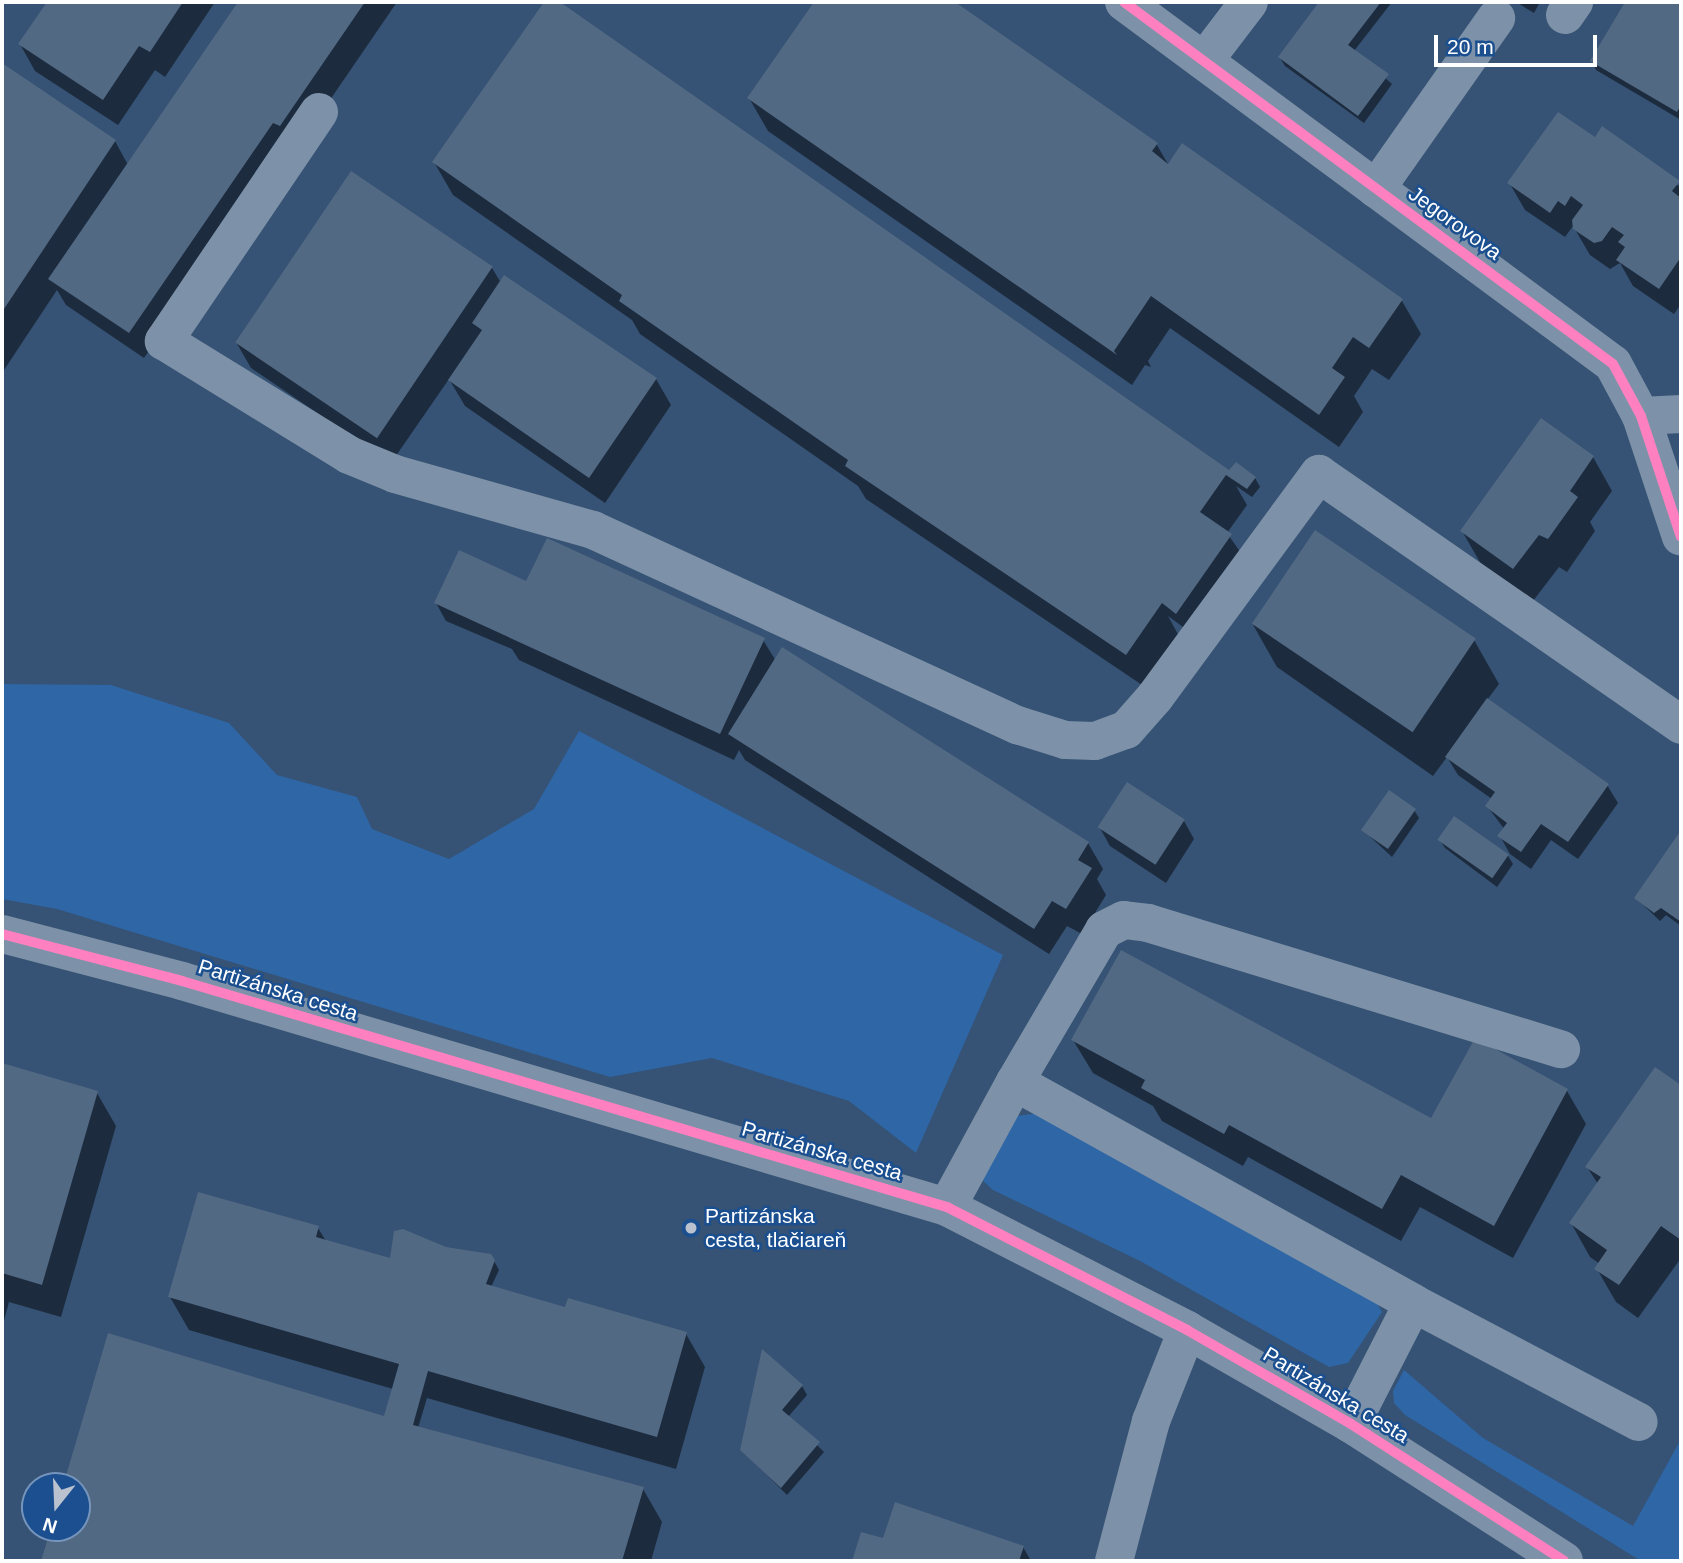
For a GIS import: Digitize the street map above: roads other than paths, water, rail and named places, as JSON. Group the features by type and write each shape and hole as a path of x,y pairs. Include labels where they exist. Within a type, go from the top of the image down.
{"street":[{"name":"Jegorovova","path":"1124,2 1613,364 1641,416 1681,537"},
{"path":"1204,61 1249,2"},
{"path":"1376,189 1496,18"},
{"path":"319,113 164,341 349,454 395,474 593,530 1017,725 1065,740 1095,741 1126,730 1155,697 1318,474 1681,725"},
{"path":"1641,416 1681,414"},
{"path":"947,1208 1015,1082 1104,930 1124,920 1148,923 1561,1049"},
{"name":"Partizánska cesta","path":"2,934 168,977 947,1208 1187,1330 1351,1424 1564,1561"},
{"path":"1015,1082 1413,1303 1639,1422"},
{"path":"1351,1424 1413,1303"},
{"path":"1114,1561 1152,1421 1187,1330"}],"place":[{"name":"Partizánska cesta, tlačiareň","path":"691,1228"}]}
